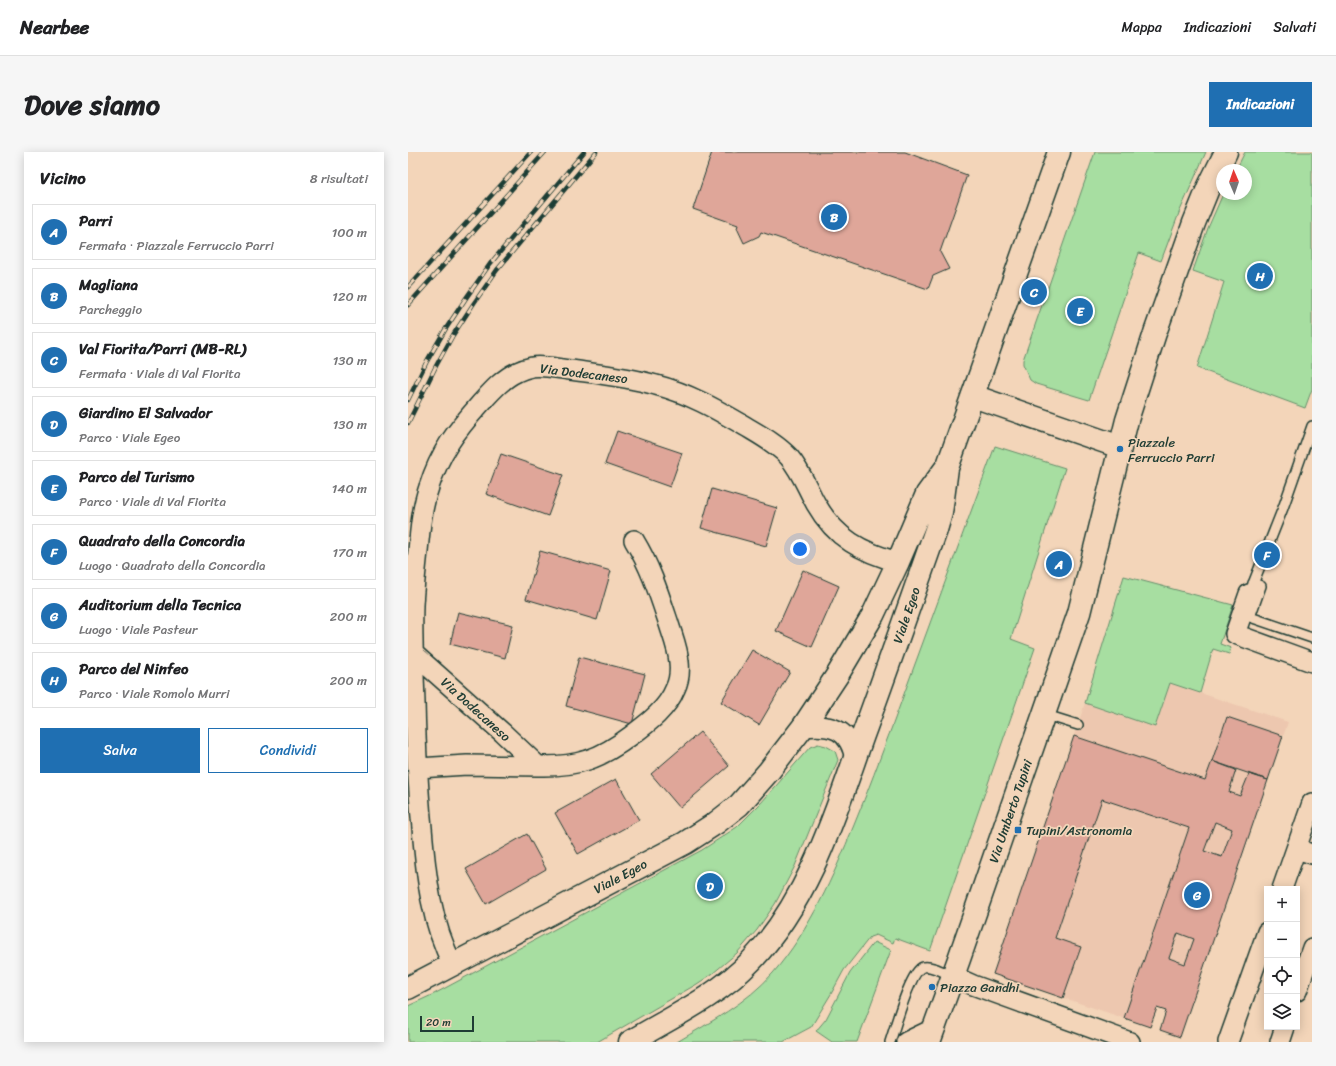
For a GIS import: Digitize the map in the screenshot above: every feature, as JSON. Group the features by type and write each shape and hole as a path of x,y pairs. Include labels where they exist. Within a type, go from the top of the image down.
{"main road":[{"name":"Viale Egeo","path":"630,1042 714,992 740,972 762,949 786,915 808,878 834,817 855,760 936,530 942,507 947,468 1059,152"},
{"path":"973,396 1120,447 1154,333 1178,266 1206,193 1226,152"},
{"name":"Via Umberto Tupini","path":"956,968 1079,613 1120,447"},
{"name":"Viale Egeo","path":"408,988 685,843 716,823 739,805 760,782 803,727 838,674 865,628 898,562 927,494 947,468"},
{"path":"931,1036 956,968"}],"street":[{"name":"Via Dodecaneso","path":"453,965 440,936 431,900 423,843 413,653 414,597 420,527 428,490 436,468 453,436 498,385 518,372 532,367 579,371 635,380 675,391 708,405 762,436 788,456 803,477 817,506 845,538 857,547 870,553 898,562"},
{"path":"418,768 480,765 538,766 574,764 592,759 610,750 638,731 656,715 675,690 680,671 678,655 656,583 651,570 634,540"},
{"path":"1251,588 1236,634 1312,662"},
{"name":"Via Dodecaneso","path":"413,653 504,733 538,766"},
{"path":"803,727 826,726 839,731 848,741 853,751 855,760"},
{"path":"1284,886 1304,851 1312,803"},
{"path":"1228,1042 1264,940"},
{"path":"1300,982 1312,948"},
{"path":"956,968 973,985 1130,1042"},
{"path":"1280,1042 1284,1030"},
{"path":"906,1042 931,1036"}],"lane":[{"path":"1251,588 1283,508 1312,426"},
{"path":"1251,588 1261,586 1250,617 1312,638"},
{"path":"1044,714 1078,725"},
{"path":"890,1042 916,972 921,968 928,967 956,968"}],"shaded area":[{"path":"1170,683 1288,722 1180,1037 1160,1030 1166,1011 1157,1008 1150,1027 993,974 1085,703 1155,727"}],"green space":[{"path":"1095,152 1206,152 1179,213 1161,261 1139,253 1089,400 1036,384 1030,380 1023,364 1023,360"},
{"path":"1245,152 1312,152 1312,389 1305,408 1197,368 1224,282 1193,271 1208,228 1220,200 1252,200 1252,164 1239,164"},
{"path":"995,446 1065,468 1011,639 1035,648 930,951 895,938 893,943 876,935 870,937 844,970 811,1027 783,1042 677,1042 740,1003 763,984 798,939 820,902 838,864 869,787"},
{"path":"1124,576 1233,605 1220,644 1231,648 1229,654 1213,649 1200,693 1170,683 1155,727 1085,703"},
{"path":"818,744 835,751 838,760 795,866 775,904 757,930 737,953 712,974 597,1042 408,1042 408,1006 434,994 702,850 737,827 761,803 810,747"},
{"path":"874,942 891,950 857,1042 832,1042 816,1031 826,1019 850,973"}],"building":[{"path":"712,152 905,152 967,175 940,252 949,269 933,276 928,289 761,232 759,236 744,243 737,228 738,225 693,209"},
{"path":"617,431 682,453 670,487 605,464"},
{"path":"501,454 563,475 548,516 486,494"},
{"path":"712,489 777,508 766,546 701,528"},
{"path":"540,551 611,571 597,620 526,599"},
{"path":"803,570 839,586 812,647 776,631"},
{"path":"458,612 513,625 505,658 450,644"},
{"path":"752,650 790,672 759,725 721,702"},
{"path":"579,657 645,674 632,724 566,706"},
{"path":"1227,717 1283,736 1268,780 1212,761"},
{"path":"700,732 729,766 680,808 651,774"},
{"path":"1074,736 1205,780 1212,761 1236,770 1229,792 1240,796 1249,774 1268,780 1180,1037 1160,1030 1166,1011 1157,1008 1150,1027 1124,1018 1189,828 1102,799 1055,938 1081,947 1063,998 993,974","holes":["1215,822 1232,829 1222,857 1204,851","1178,933 1194,939 1185,964 1169,958"]},
{"path":"616,779 639,820 578,854 555,813"},
{"path":"527,834 546,869 486,904 466,869"}],"railway":[{"path":"408,287 531,152"},
{"path":"408,305 545,152"},
{"path":"408,400 427,361 445,330 490,264 584,152"},
{"path":"408,423 453,335 474,303 497,270 596,152"}],"place":[{"name":"Magliana","path":"834,217"},
{"name":"Parco del Ninfeo","path":"1260,276"},
{"name":"Val Fiorita/Parri (MB-RL)","path":"1034,292"},
{"name":"Parco del Turismo","path":"1080,311"},
{"name":"Piazzale Ferruccio Parri","path":"1120,449"},
{"name":"Quadrato della Concordia","path":"1267,555"},
{"name":"Parri","path":"1059,564"},
{"name":"Tupini/Astronomia","path":"1018,830"},
{"name":"Giardino El Salvador","path":"710,886"},
{"name":"Auditorium della Tecnica","path":"1197,895"},
{"name":"Piazza Gandhi","path":"932,987"}]}
